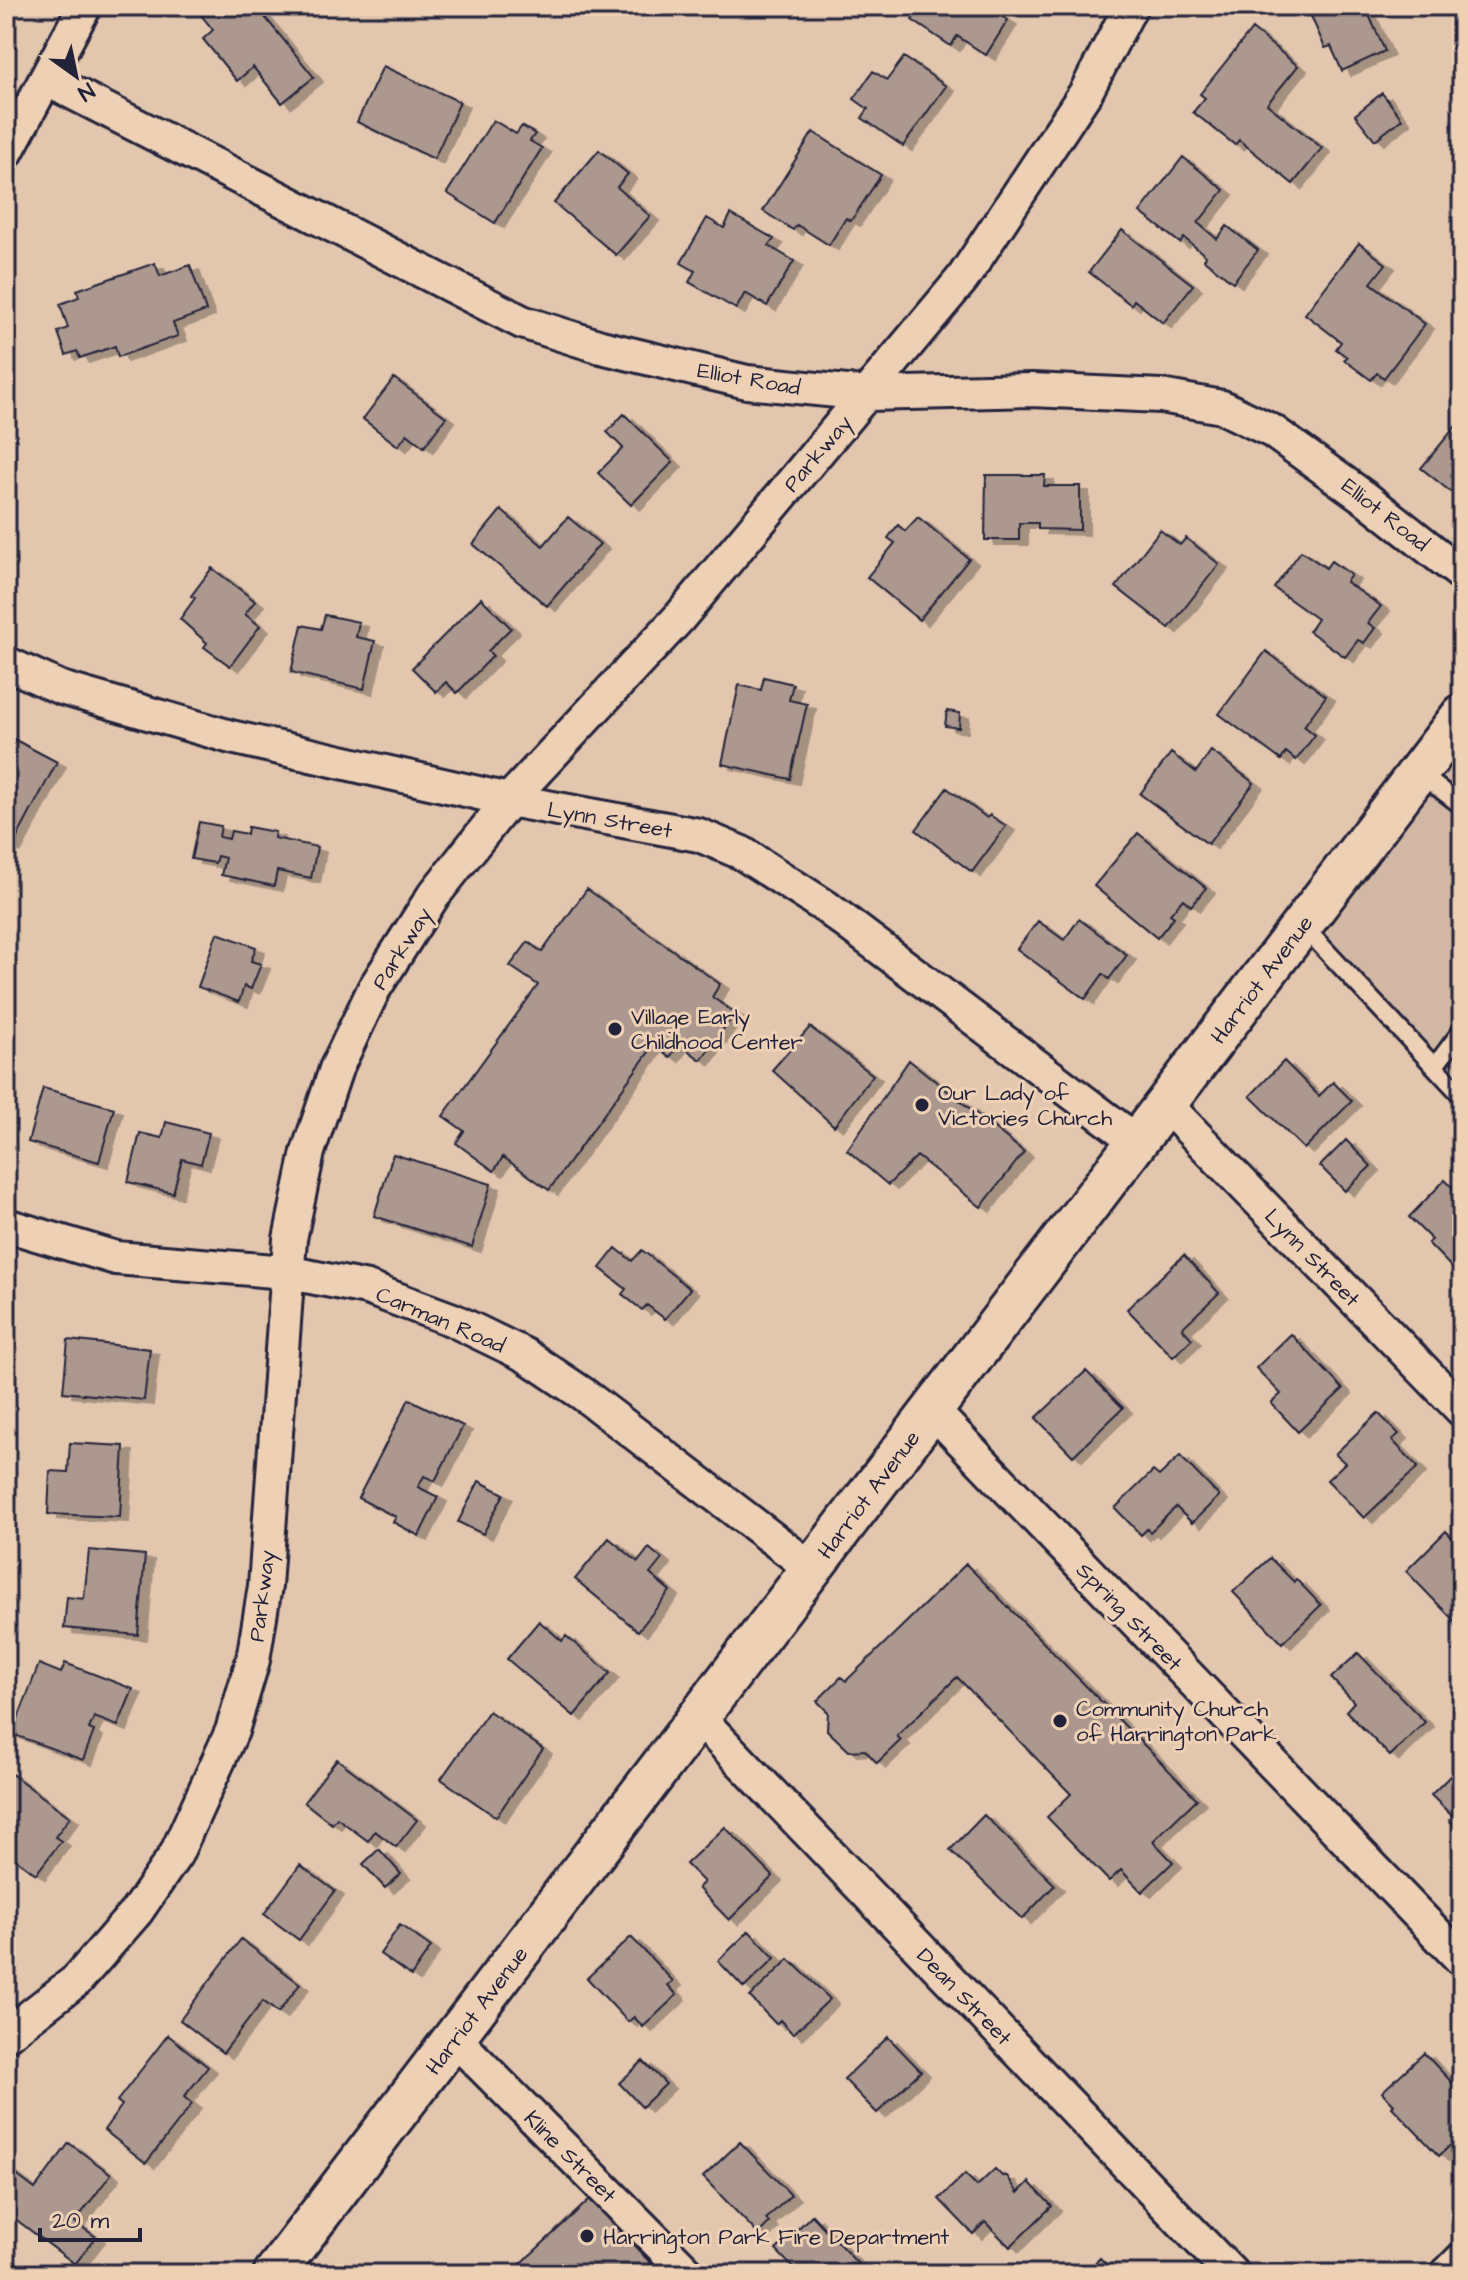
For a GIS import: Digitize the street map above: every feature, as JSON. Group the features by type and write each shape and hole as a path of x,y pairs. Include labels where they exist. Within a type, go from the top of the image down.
{"street":[{"path":"6,153 85,6"},
{"name":"Parkway","path":"6,2035 77,1980 137,1911 176,1854 232,1731 253,1660 265,1586 290,1239 308,1152 336,1069 374,989 433,896 509,800 679,618 963,278 1086,92 1131,6"},
{"name":"Elliot Road","path":"46,79 522,322 601,347 747,382 867,394 1032,390 1161,396 1222,407 1272,431 1368,500 1462,574"},
{"name":"Lynn Street","path":"6,663 61,688 231,737 509,800 699,835 742,853 826,907 1136,1141"},
{"name":"Harriot Avenue","path":"274,2274 1462,715"},
{"name":"Lynn Street","path":"1165,1104 1462,1410"},
{"name":"Carman Road","path":"6,1225 116,1258 286,1272 367,1288 453,1320 525,1355 583,1394 811,1568"},
{"name":"Spring Street","path":"932,1410 1462,1960"},
{"name":"Dean Street","path":"699,1718 1232,2274"},
{"name":"Kline Street","path":"454,2038 689,2274"},
{"path":"1447,2274 1462,2259"}],"lane":[{"path":"1418,772 1462,806"},
{"path":"1302,925 1462,1096"},
{"path":"1435,1066 1462,1030"}],"shaded area":[{"path":"1462,715 1462,1113 1302,925"}],"building":[{"path":"201,6 256,6 314,77 282,103 253,67 237,81 203,39 213,30 197,10"},
{"path":"921,6 997,6 993,11 1008,20 986,55 957,36 951,46 912,20"},
{"path":"1334,6 1365,6 1385,51 1342,71 1331,46 1325,48 1311,16"},
{"path":"1252,29 1298,66 1267,104 1322,148 1293,184 1239,140 1235,145 1193,112 1205,98 1200,94"},
{"path":"904,57 946,86 903,146 862,118 868,109 854,99 873,71 887,80"},
{"path":"383,66 460,102 434,159 357,122"},
{"path":"1382,93 1402,119 1375,140 1355,115"},
{"path":"493,120 516,134 522,126 535,134 530,141 542,148 495,223 447,193"},
{"path":"813,132 881,175 851,221 846,218 829,245 797,225 793,230 763,211"},
{"path":"599,150 628,174 617,187 650,216 616,255 554,203"},
{"path":"1183,157 1224,190 1198,223 1217,239 1227,226 1258,250 1233,282 1204,260 1206,256 1184,238 1180,243 1140,212"},
{"path":"731,214 774,239 769,246 794,261 767,306 745,293 736,309 689,282 695,271 681,263 707,218 724,228"},
{"path":"1122,230 1193,285 1163,323 1134,300 1131,305 1089,272"},
{"path":"1359,243 1386,264 1371,283 1425,324 1384,378 1377,373 1371,380 1344,360 1347,357 1336,349 1341,342 1305,314"},
{"path":"155,263 160,276 190,265 206,311 173,323 178,336 118,357 115,346 80,358 77,351 66,355 58,332 68,328 60,304 79,297 77,290"},
{"path":"394,378 446,417 424,447 407,434 398,446 363,419"},
{"path":"624,414 673,462 631,505 598,473 623,448 607,432"},
{"path":"1459,422 1462,424 1462,501 1421,468"},
{"path":"986,475 1045,475 1044,486 1080,486 1080,530 1038,529 1038,523 1019,523 1019,540 985,540"},
{"path":"501,510 543,546 568,517 600,544 547,606 473,544"},
{"path":"918,517 969,559 919,620 867,577 895,543 888,538 898,525 905,531"},
{"path":"1160,530 1180,545 1186,538 1219,564 1169,628 1116,587"},
{"path":"1301,551 1326,568 1331,561 1351,575 1346,582 1381,606 1368,623 1375,628 1364,643 1358,640 1345,657 1309,631 1317,619 1274,588"},
{"path":"212,568 255,601 245,614 260,626 230,666 204,647 207,643 180,619 195,598 191,596"},
{"path":"481,598 511,628 488,651 493,656 457,693 446,682 436,692 412,668"},
{"path":"325,615 359,622 356,637 375,641 364,689 291,672 302,625 321,629"},
{"path":"1266,651 1326,696 1304,726 1315,735 1296,760 1286,752 1281,760 1219,714"},
{"path":"764,677 793,684 789,700 807,704 790,779 722,764 739,685 761,690"},
{"path":"947,711 960,713 959,728 945,726"},
{"path":"6,735 57,762 12,847 6,844"},
{"path":"1211,751 1254,783 1208,844 1140,794 1171,753 1196,772"},
{"path":"947,788 987,818 990,815 1006,826 972,872 916,830"},
{"path":"199,822 221,826 219,837 229,839 231,831 247,834 248,827 275,832 274,838 317,847 311,878 277,871 274,886 221,875 225,858 217,856 215,863 191,859"},
{"path":"1138,833 1206,888 1191,906 1183,899 1170,914 1174,917 1157,938 1094,886"},
{"name":"Village Early Childhood Center","path":"587,889 720,984 712,997 735,1013 701,1060 679,1044 670,1057 654,1045 549,1190 503,1157 494,1171 456,1143 464,1131 443,1116 538,985 510,966 528,942 542,952"},
{"path":"1079,919 1127,955 1109,979 1103,974 1085,999 1017,949 1038,921 1064,940"},
{"path":"217,933 256,947 251,961 261,964 251,989 244,986 239,1002 198,987"},
{"path":"810,1027 873,1075 834,1126 772,1070"},
{"name":"Our Lady of Victories Church","path":"909,1060 1024,1152 981,1207 917,1156 888,1185 847,1150"},
{"path":"1284,1061 1319,1096 1333,1082 1352,1101 1304,1149 1250,1096"},
{"path":"43,1088 114,1108 99,1162 28,1142"},
{"path":"166,1122 209,1133 201,1164 182,1159 173,1193 128,1182 140,1133 162,1138"},
{"path":"1346,1140 1371,1166 1345,1191 1320,1166"},
{"path":"393,1154 491,1184 472,1247 374,1216"},
{"path":"1445,1180 1462,1197 1462,1278 1428,1243 1432,1240 1409,1217"},
{"path":"616,1248 632,1261 642,1250 690,1289 665,1319 647,1305 642,1310 622,1294 626,1289 600,1268"},
{"path":"1184,1255 1219,1293 1182,1328 1192,1339 1173,1357 1127,1309"},
{"path":"1291,1334 1343,1389 1298,1432 1271,1403 1281,1394 1256,1368"},
{"path":"68,1340 150,1349 144,1400 63,1392"},
{"path":"1086,1371 1123,1408 1073,1456 1036,1418"},
{"path":"409,1399 463,1426 435,1481 424,1476 418,1487 438,1497 419,1536 393,1522 396,1517 358,1498"},
{"path":"1378,1413 1399,1434 1392,1440 1418,1467 1364,1518 1327,1480 1345,1463 1335,1454"},
{"path":"70,1443 124,1446 120,1517 48,1514 50,1471 68,1472"},
{"path":"1180,1456 1219,1496 1192,1523 1176,1507 1150,1532 1147,1529 1141,1535 1115,1508 1153,1471 1159,1476"},
{"path":"479,1481 504,1494 483,1534 458,1522"},
{"path":"1446,1531 1462,1548 1462,1629 1406,1571"},
{"path":"609,1538 638,1562 649,1548 662,1559 650,1574 670,1591 638,1631 575,1579"},
{"path":"89,1550 145,1555 138,1635 64,1628 67,1597 84,1599"},
{"path":"1270,1558 1321,1605 1282,1643 1233,1592"},
{"name":"Community Church of Harrington Park","path":"966,1564 1197,1799 1153,1841 1173,1862 1142,1892 1121,1870 1109,1881 1047,1817 1071,1794 957,1677 897,1736 901,1740 877,1763 865,1750 849,1751 827,1730 828,1712 817,1701 841,1677 846,1681"},
{"path":"539,1621 562,1641 566,1636 610,1673 574,1716 507,1659"},
{"path":"1358,1653 1425,1722 1390,1756 1346,1711 1354,1702 1331,1678"},
{"path":"65,1663 133,1689 118,1726 94,1717 89,1729 94,1731 83,1760 12,1734 39,1664 61,1673"},
{"path":"489,1711 543,1749 496,1817 441,1779"},
{"path":"337,1759 417,1820 396,1847 375,1831 368,1841 337,1818 332,1824 304,1802"},
{"path":"1462,1764 1462,1833 1449,1820 1453,1817 1431,1795"},
{"path":"6,1770 70,1817 55,1837 61,1841 36,1874 6,1852"},
{"path":"984,1815 1055,1885 1022,1919 950,1850"},
{"path":"725,1827 773,1876 729,1920 698,1888 704,1882 686,1864"},
{"path":"379,1849 401,1874 385,1888 363,1864"},
{"path":"300,1865 335,1891 299,1940 264,1914"},
{"path":"400,1925 431,1947 411,1976 380,1954"},
{"path":"749,1931 775,1958 744,1988 718,1961"},
{"path":"631,1937 673,1981 668,1985 677,1995 643,2027 634,2017 628,2022 587,1978"},
{"path":"241,1939 300,1984 278,2013 263,2001 223,2053 180,2020"},
{"path":"789,1959 830,1999 793,2034 780,2020 776,2024 750,1997"},
{"path":"168,2035 208,2067 184,2097 192,2104 146,2163 104,2130 122,2105 117,2101"},
{"path":"888,2037 921,2071 877,2113 844,2079"},
{"path":"1424,2053 1462,2093 1462,2134 1439,2156 1392,2107 1394,2105 1382,2092"},
{"path":"643,2061 666,2084 642,2107 619,2083"},
{"path":"740,2142 791,2195 766,2219 769,2223 758,2234 703,2177"},
{"path":"69,2143 111,2174 75,2222 96,2237 75,2264 6,2212 6,2167 35,2189"},
{"path":"995,2169 1002,2176 1007,2176 1018,2193 1029,2182 1052,2206 1010,2247 985,2222 973,2234 939,2199 965,2174 977,2186"},
{"name":"Harrington Park Fire Department","path":"590,2199 661,2274 510,2274"},
{"path":"812,2215 858,2264 847,2274 799,2274 776,2250"},
{"path":"1100,2258 1116,2274 1084,2274"}],"place":[{"name":"Village Early Childhood Center","path":"615,1029"},
{"name":"Our Lady of Victories Church","path":"922,1105"},
{"name":"Community Church of Harrington Park","path":"1060,1721"},
{"name":"Harrington Park Fire Department","path":"587,2236"}]}
